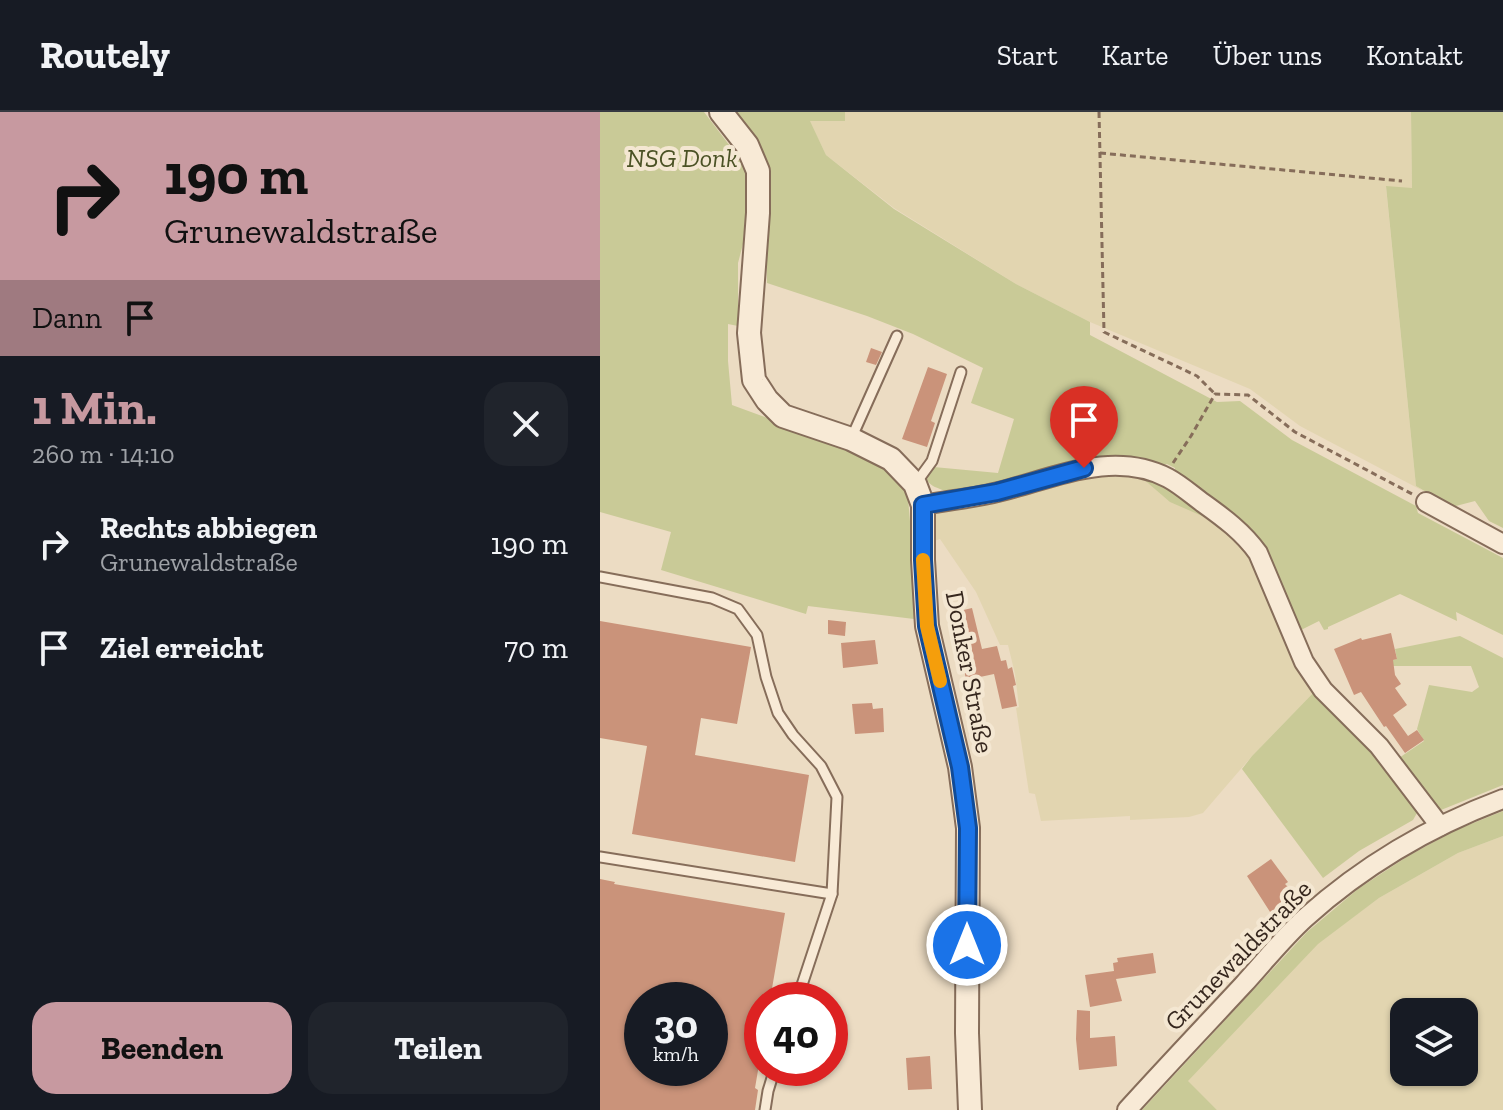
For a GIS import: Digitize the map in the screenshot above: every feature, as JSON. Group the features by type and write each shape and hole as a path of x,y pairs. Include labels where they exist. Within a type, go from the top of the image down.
{"street":[{"path":"721,112 747,145 758,171 749,333 754,380 767,400 783,416 851,439 891,459 919,494 997,492 1084,468 1109,465 1140,468 1164,476 1247,538 1258,553 1304,662 1323,690 1379,746 1440,826"},
{"name":"Donker Straße","path":"919,494 927,626 960,767 968,828 967,1033 970,1110"},
{"path":"1426,502 1503,544"},
{"name":"Grunewaldstraße","path":"1127,1110 1305,918 1363,872 1440,826 1503,799"}],"lane":[{"path":"851,439 897,336"},
{"path":"919,494 961,372"},
{"path":"600,577 712,598 738,609 757,635 778,713 821,766 837,797 832,894 803,982"},
{"path":"600,857 832,894"},
{"path":"765,1110 770,1086"}],"path":[{"path":"1099,112 1104,332 1197,376 1215,394 1248,395 1295,432 1426,502"},
{"path":"1100,153 1402,181"},
{"path":"1164,476 1215,394"}],"shaded area":[{"path":"845,112 1411,112 1412,189 1386,187 1416,486 1427,493 1300,426 1250,389 1090,322 1016,284 894,208 826,155 809,120 844,121"},
{"path":"1104,469 1134,471 1232,529 1253,551 1316,690 1252,756 1203,813 1189,817 1130,820 1130,816 1041,821 1035,794 1029,793 1016,708 1019,707 1015,674 1008,645 1000,645 976,592 940,539 931,542 934,514"},
{"path":"1503,836 1503,1110 1217,1110 1187,1081 1317,944 1379,898 1458,853"}],"green space":[{"name":"NSG Donk","path":"600,112 704,112 749,171 743,244 738,263 738,326 728,324 732,405 781,426 879,459 907,486 918,615 914,614 914,619 808,606 806,614 661,570 671,532 600,512"},
{"path":"730,112 845,112 845,121 810,121 826,155 894,209 1016,284 1090,322 1090,335 1217,402 1240,401 1292,440 1416,506 1418,513 1503,558 1503,635 1456,612 1457,621 1400,594 1328,629 1324,630 1319,621 1295,633 1263,556 1175,476 1175,468 1167,464 951,493 931,485 923,466 998,473 1014,419 971,403 983,368 913,334 767,283 764,166"},
{"path":"1411,112 1503,112 1503,528 1489,521 1475,501 1452,507 1416,486 1386,186 1412,188"},
{"path":"1134,471 1161,479 1232,529 1170,502"},
{"path":"1286,630 1418,806 1413,820 1359,851 1323,878 1242,769 1316,690"},
{"path":"1460,636 1503,658 1503,785 1441,810 1433,809 1396,760 1424,741 1417,729 1429,685 1472,692 1479,687 1471,666 1385,666 1380,663 1397,659 1395,649"},
{"path":"1503,811 1503,836 1458,853 1379,898 1318,944 1188,1081 1217,1110 1142,1110 1307,932 1358,889 1408,856 1456,830"}],"building":[{"path":"871,348 882,352 876,365 866,362"},
{"path":"928,367 947,374 931,421 935,423 927,447 902,439"},
{"path":"972,608 982,649 997,646 1001,661 1006,660 1008,669 1012,667 1017,706 1002,709 994,674 966,680 964,669 959,670 955,654 969,651 963,625 959,626 955,612"},
{"path":"828,620 846,622 845,636 828,634"},
{"path":"600,621 751,647 737,724 701,718 695,755 809,775 795,862 632,834 647,746 600,738"},
{"path":"1391,633 1397,659 1393,660 1395,675 1401,684 1395,688 1407,705 1393,715 1408,736 1417,730 1424,740 1405,753 1361,692 1354,695 1334,649 1361,638"},
{"path":"875,640 878,664 843,668 841,643"},
{"path":"872,703 873,709 883,708 884,732 855,734 852,704"},
{"path":"1271,859 1288,882 1285,884 1299,898 1283,913 1279,909 1272,915 1247,876"},
{"path":"600,879 785,913 773,982 744,982 744,1086 755,1086 758,1090 755,1110 600,1110"},
{"path":"1153,953 1156,973 1116,979 1122,1001 1090,1007 1085,975 1114,971 1113,963 1118,962 1117,958"},
{"path":"1077,1010 1090,1011 1090,1038 1115,1036 1117,1066 1079,1070"},
{"path":"930,1056 932,1089 908,1090 906,1058"}],"slow traffic":[{"path":"923,560 927,626 940,681"}],"route":[{"path":"967,945 968,828 960,767 927,626 923,505 997,492 1084,468"}]}
